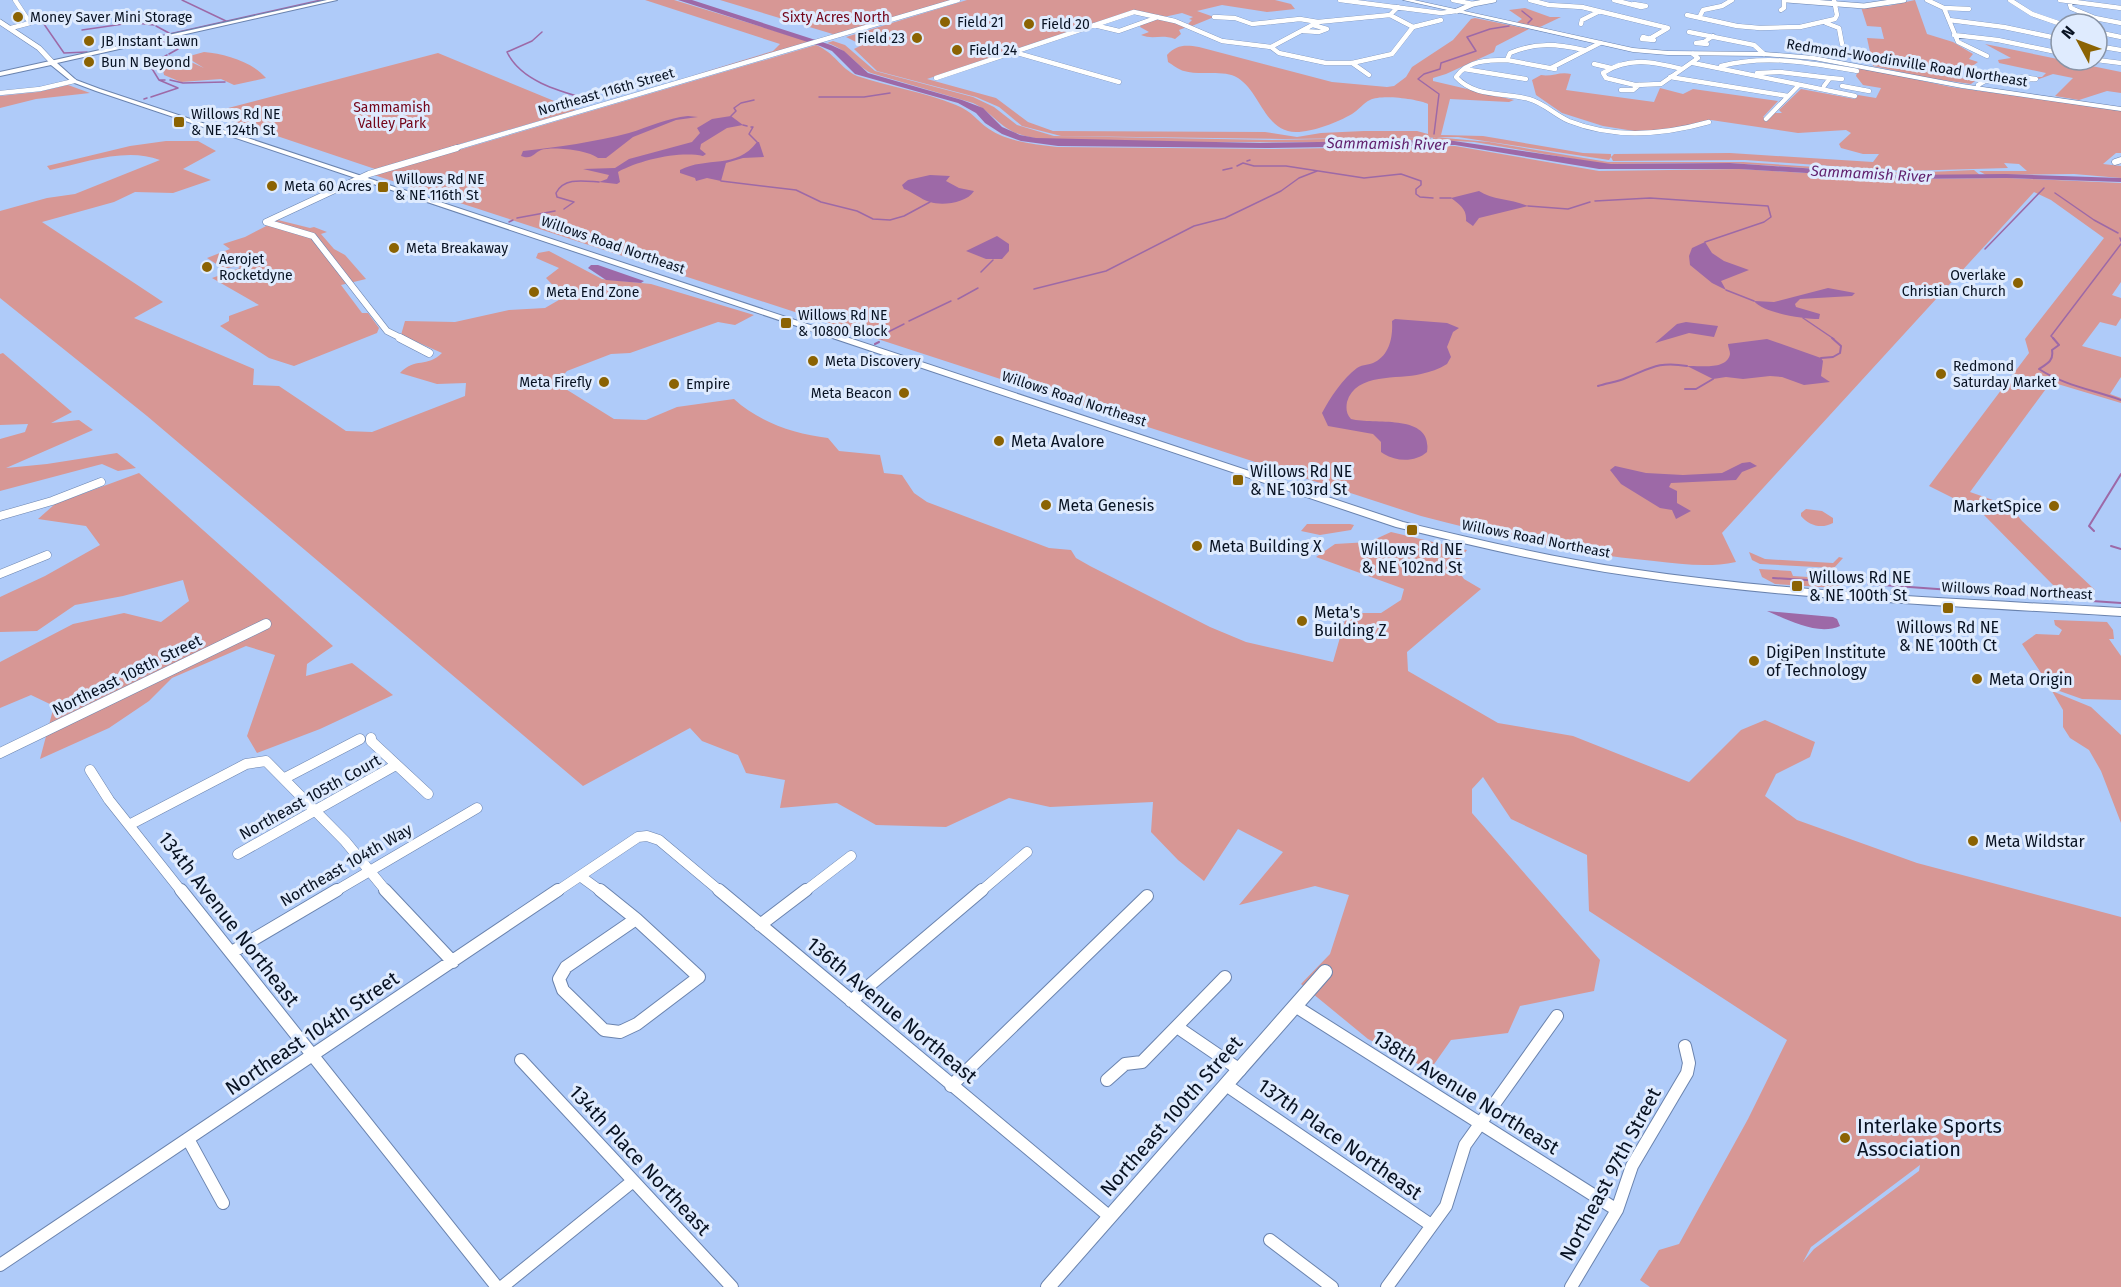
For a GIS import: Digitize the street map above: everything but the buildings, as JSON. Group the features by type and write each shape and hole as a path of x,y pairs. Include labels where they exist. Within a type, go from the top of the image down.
{"main road":[{"path":"0,74 334,0"},
{"name":"Redmond-Woodinville Road Northeast","path":"1406,0 1443,11 1457,11 1650,52 1693,54 1762,51 1845,63 1978,88 2121,109"},
{"name":"Willows Road Northeast","path":"52,63 74,81 223,133 1372,517 1468,542 1612,570 1757,589 2121,612"}],"street":[{"path":"11,28 30,23 15,0"},
{"name":"Northeast 116th Street","path":"429,353 387,331 313,236 266,222 360,177 958,0"},
{"path":"1340,0 1443,11"},
{"path":"1453,0 1473,4"},
{"path":"1457,11 1473,4 1494,0"},
{"path":"1530,0 1549,6 1576,6 1668,28 1651,38"},
{"path":"1614,0 1634,4"},
{"path":"1700,16 1703,10 1722,6 1732,0"},
{"path":"1781,10 1786,0 1874,6 1904,0"},
{"path":"1927,0 1944,8 1975,9"},
{"path":"2010,0 2032,14 2049,20"},
{"path":"2060,0 2121,8"},
{"path":"2069,1 2071,8 2079,13 2121,23"},
{"path":"1687,15 1739,26 1771,27 1825,23 1835,20 1837,15 1834,2"},
{"path":"1271,47 1316,24 1390,15 1398,8"},
{"path":"1944,8 1954,35 1961,44 1987,56"},
{"path":"936,78 1136,11 1180,22 1222,41 1271,47 1280,53 1306,60 1352,63 1395,52 1413,27 1441,20"},
{"path":"1581,24 1580,21 1598,12"},
{"path":"1390,15 1413,27"},
{"path":"1094,25 1119,31 1160,17"},
{"path":"1215,17 1235,18 1252,24 1300,18 1327,28 1319,33 1303,31"},
{"path":"1758,19 1771,27"},
{"path":"1949,20 2049,37"},
{"path":"0,22 39,48 52,63"},
{"path":"1825,23 1839,28 1842,44"},
{"path":"1689,32 1713,36 1762,51"},
{"path":"1954,35 1998,40 2049,51"},
{"path":"1704,42 1713,36"},
{"path":"1507,60 1510,53 1532,43 1555,44 1584,50"},
{"path":"1551,68 1600,43"},
{"path":"1014,52 1119,82"},
{"path":"1682,69 1632,61 1621,62 1603,73 1606,78 1639,85 1665,83 1698,58 1693,54"},
{"path":"1558,69 1507,60 1480,63 1456,74 1458,81 1481,91 1533,100 1567,120 1599,129 1596,133 1603,136 1611,135 1611,132 1667,133 1709,122"},
{"path":"1721,66 1731,63 1778,61 1842,74"},
{"path":"1352,63 1369,75"},
{"path":"1693,63 1855,96"},
{"path":"1731,63 1745,68 1777,67 1842,74"},
{"path":"1594,64 1611,68"},
{"path":"1777,67 1780,72"},
{"path":"1737,73 1745,68"},
{"path":"1464,69 1526,79"},
{"path":"1757,73 1780,72 1830,78 1857,71"},
{"path":"1838,92 1842,86 1842,74"},
{"path":"1670,77 1788,96"},
{"path":"1824,86 1830,78"},
{"path":"1978,88 1978,85 1985,81 2022,79"},
{"path":"0,93 40,89 74,81"},
{"path":"1621,90 1633,90 1639,85"},
{"path":"1766,118 1799,86"},
{"path":"1842,86 1869,91"},
{"path":"0,516 52,501 101,482"},
{"path":"0,574 47,555"},
{"name":"Northeast 108th Street","path":"0,753 266,624"},
{"path":"285,778 366,738 428,794"},
{"path":"129,825 246,764 259,760 271,763 370,870 394,901 453,962"},
{"name":"Northeast 105th Court","path":"238,854 396,765"},
{"name":"134th Avenue Northeast","path":"90,770 109,800 499,1287"},
{"name":"Northeast 104th Way","path":"232,952 477,808"},
{"name":"Northeast 104th Street","path":"0,1265 638,837 647,836"},
{"name":"136th Avenue Northeast","path":"647,836 659,840 1110,1217"},
{"path":"851,1000 1028,852"},
{"path":"760,924 851,856"},
{"path":"580,876 599,892 619,903 699,977 637,1024 620,1032 604,1030 563,990 559,979 566,967 636,919"},
{"path":"951,1086 1147,896"},
{"name":"Northeast 100th Street","path":"1048,1287 1325,972"},
{"path":"1107,1080 1125,1064 1142,1062 1225,977"},
{"name":"138th Avenue Northeast","path":"1295,1006 1617,1210"},
{"path":"1388,1287 1446,1206 1465,1145 1557,1016"},
{"path":"1177,1027 1240,1070"},
{"name":"Northeast 97th Street","path":"1571,1287 1617,1210 1632,1166 1687,1073 1689,1063 1685,1046"},
{"name":"134th Place Northeast","path":"521,1060 732,1287"},
{"name":"137th Place Northeast","path":"1226,1085 1431,1226"},
{"path":"188,1139 223,1203"},
{"path":"499,1287 633,1181"},
{"path":"1269,1240 1332,1287"}],"green space":[{"path":"645,0 674,0 811,42 691,76 773,51 780,44"},
{"name":"Sixty Acres North","path":"720,0 951,0 836,35"},
{"path":"967,0 1275,0 1291,4 1295,9 1267,12 1222,5 1197,11 1214,17 1192,26 1188,24 1192,20 1189,19 1193,17 1182,13 1164,17 1133,10 927,79 996,98 1028,122 1053,131 1265,132 1297,137 1321,133 1364,131 1417,131 1428,134 1428,104 1391,97 1370,100 1352,114 1333,123 1303,132 1286,130 1277,126 1270,119 1246,85 1238,78 1219,73 1182,70 1168,62 1167,55 1182,46 1199,47 1332,82 1387,87 1394,86 1406,77 1412,67 1453,40 1471,19 1475,18 1529,29 1496,46 1494,52 1433,78 1433,81 1514,100 1509,102 1450,99 1441,135 1483,136 1583,153 1611,154 1611,157 1609,160 1458,137 1283,139 1061,136 1022,126 999,107 976,97 877,71 854,49 862,45 846,37"},
{"path":"1915,0 1927,34 1953,42 1973,54 1969,59 1978,62 1971,67 1963,66 1952,76 1975,81 1971,84 1928,78 1873,66 1867,38 1884,39 1881,27 1867,26 1861,7 1888,6"},
{"path":"1525,8 1550,17 1561,17 1540,27 1561,33 1516,23 1522,19 1509,10"},
{"path":"1159,18 1187,27 1179,30 1181,34 1175,39 1141,35 1149,32 1140,27 1141,24"},
{"path":"833,41 845,45 875,71 973,97 994,107 1017,125 1054,136 1272,140 1431,137 1430,140 1363,142 1092,142 1040,139 1009,130 973,103 871,73 840,49 827,43"},
{"path":"1985,44 2049,57 2049,72 2109,72 2109,70 2121,72 2121,93 2107,91 2079,100 2055,96 2073,78 2053,74 2039,79 2037,77 2042,77 2046,73 1999,63 1998,60 2011,58"},
{"path":"816,45 823,48 857,76 962,107 989,129 1005,137 1057,147 1274,149 1455,146 1599,171 1740,169 1905,179 2008,178 2121,183 2121,282 2112,295 2121,298 2121,318 2116,326 2100,322 2082,346 2121,357 2121,377 2110,394 2121,398 2121,403 2051,382 1970,492 2010,506 2022,521 2095,590 2057,589 1981,512 1929,486 2029,353 2025,339 2104,238 2051,200 2034,192 1722,533 1736,562 1705,565 1624,558 1565,549 1421,516 374,175"},
{"path":"204,52 237,59 253,67 266,78 234,85 221,79 181,82 164,75 162,64 182,58 204,68 186,57"},
{"name":"Sammamish Valley Park","path":"438,53 576,110 375,169 209,113"},
{"path":"1859,67 1951,87 2121,110 2121,153 2116,153 2103,164 2121,166 2121,178 2074,174 1986,175 1979,171 2027,171 2019,164 2004,163 2008,168 1904,171 1745,160 1613,161 1611,157 1614,154 1730,153 1873,162 1879,154 1863,154 1841,148 1839,144 1851,133 1846,130 1798,133 1711,120 1667,130 1634,131 1603,126 1562,113 1536,95 1532,80 1541,75 1567,73 1571,74 1566,90 1654,102 1660,88 1683,94 1693,89 1778,101 1763,117 1768,119 1775,113 1782,113 1779,110 1801,89 1855,99 1858,95 1876,98 1881,88 1863,85 1856,76"},
{"path":"68,85 90,93 36,99 0,108 0,96 38,92"},
{"path":"1434,137 1489,142 1608,162 1743,162 1905,173 1974,170 1980,175 1910,175 1730,163 1604,164 1474,142 1432,140"},
{"path":"166,141 198,141 216,151 183,169 211,180 173,193 135,192 114,202 42,222 163,302 134,318 254,369 253,385 279,386 346,431 372,432 465,396 466,383 437,384 400,373 411,365 437,358 442,353 401,335 405,321 455,322 509,310 545,308 564,297 546,278 559,268 536,258 538,253 549,251 602,279 651,284 754,315 735,325 718,322 630,353 611,354 567,371 556,383 614,419 646,420 677,407 734,399 754,414 778,426 828,438 839,451 880,455 884,473 902,475 914,493 927,502 1049,548 1071,550 1076,558 1090,566 1210,627 1246,642 1333,662 1347,613 1381,613 1401,600 1404,589 1316,557 1335,544 1369,542 1391,532 1467,550 1455,566 1464,579 1481,589 1407,652 1408,671 1498,723 1573,736 1689,782 1741,730 1765,720 1815,742 1810,757 1776,774 1765,796 1797,820 1917,863 2121,917 2121,1287 1650,1287 1640,1280 1659,1250 1679,1244 1748,1119 1787,1040 1589,911 1587,855 1511,819 1483,777 1472,789 1472,813 1600,960 1594,991 1520,1006 1508,1033 1451,1040 1430,1070 1368,1039 1301,984 1330,954 1349,895 1315,886 1239,905 1283,852 1238,829 1204,881 1178,860 1151,832 1153,802 1050,807 1009,798 946,827 876,825 837,803 780,808 785,780 746,773 738,755 702,741 690,728 583,786 147,416 0,298 0,211 47,198 75,194 160,160 133,155 91,160 50,170 47,166 130,146","holes":["1920,1165 1919,1171 1814,1249 1803,1262 1811,1247"]},
{"path":"278,220 327,232 321,234 334,249 345,255 366,279 341,285 362,313 368,313 379,328 377,333 294,366 269,358 220,326 229,321 229,316 259,305 212,278 240,268 237,266 224,269 207,258 230,249 223,244 245,237"},
{"path":"3,353 72,412 51,423 79,420 93,430 6,468 117,453 136,468 118,471 102,464 0,491 0,439 25,432 28,424 0,425 0,354"},
{"path":"139,473 333,646 307,664 306,676 352,663 393,695 320,729 257,753 247,736 275,655 246,646 172,678 149,701 109,728 40,759 54,706 31,695 0,708 0,662 73,624 124,613 161,622 189,601 183,580 123,596 75,605 37,631 0,632 0,597 45,576 100,545 86,526 38,519 55,504"},
{"path":"1806,509 1822,511 1833,518 1833,523 1824,526 1812,524 1801,516"},
{"path":"1307,524 1354,525 1351,530 1320,535 1301,531"},
{"path":"1749,552 1765,559 1833,563 1839,557 1843,558 1834,568 1760,564 1752,560"},
{"path":"1759,569 1791,571 1793,576 1808,577 1806,572 1837,574 1842,584 1836,588 1775,584 1762,577"},
{"path":"2054,620 2107,622 2113,630 2114,639 2109,639 2121,656 2121,700 2082,699 2051,688 2022,644 2036,634 2059,635 2062,630 2055,625"},
{"path":"2052,691 2091,707 2121,735 2121,823 2101,771 2089,750 2070,738 2063,727 2063,710"}],"water":[{"name":"Sammamish River","path":"678,0 692,0 831,45 844,51 868,73 983,108 1002,127 1020,135 1036,138 1260,143 1447,140 1611,164 1730,163 1902,175 2006,174 2121,178 2121,182 2007,178 1905,179 1739,169 1599,169 1455,145 1266,148 1058,146 1021,141 1002,134 985,123 976,113 958,103 855,74 832,51"},
{"path":"688,116 698,117 676,120 633,137 606,158 554,148 541,150 530,157 521,156 523,151 603,139"},
{"path":"731,116 743,125 727,128 701,144 700,149 706,154 703,156 671,156 637,164 618,172 620,182 617,184 599,182 607,179 609,175 583,169 615,168 629,159 692,142 700,133 697,128 712,119"},
{"path":"759,142 764,157 743,158 726,163 721,181 707,178 696,181 695,178 680,173 680,170 690,166 740,156 749,151"},
{"path":"930,175 950,176 946,181 959,188 974,191 960,201 935,203 926,201 904,189 902,185 908,180"},
{"path":"1479,191 1528,206 1479,218 1473,226 1466,221 1462,208 1451,198"},
{"path":"997,236 1009,244 1009,251 1002,259 986,259 966,251"},
{"path":"1705,242 1712,253 1724,261 1749,270 1721,281 1726,290 1712,283 1690,265 1689,256 1692,248"},
{"path":"591,265 598,265 644,281 641,283 606,280 588,268"},
{"path":"1828,288 1855,293 1852,296 1800,299 1795,304 1796,307 1820,314 1819,319 1775,312 1754,301 1774,302"},
{"path":"1395,319 1447,323 1459,328 1453,332 1447,347 1451,357 1447,364 1421,374 1368,382 1352,392 1347,402 1347,411 1351,419 1401,423 1421,431 1426,440 1427,452 1417,458 1406,460 1389,457 1381,452 1381,442 1373,434 1328,426 1322,413 1337,389 1352,372 1375,362 1384,354 1391,338 1392,321"},
{"path":"1686,322 1718,326 1714,337 1689,333 1655,343 1677,324"},
{"path":"1767,339 1821,358 1823,361 1821,376 1830,382 1804,385 1782,377 1770,376 1713,379 1687,366 1724,363 1730,354 1728,344"},
{"path":"1750,462 1757,466 1742,472 1736,480 1671,483 1669,487 1677,491 1677,503 1691,511 1676,519 1672,510 1660,508 1621,484 1610,470 1615,466 1646,473 1683,475 1722,473 1742,463"},
{"path":"1767,611 1833,617 1837,619 1840,626 1831,629 1813,628"}],"waterway":[{"path":"182,0 226,21"},
{"path":"147,39 321,0"},
{"path":"1522,11 1532,19 1528,23"},
{"path":"37,14 64,53 87,52"},
{"path":"82,30 130,23"},
{"path":"136,23 154,25"},
{"path":"156,26 169,33"},
{"name":"Sammamish River","path":"1434,134 1439,94 1418,79 1424,74 1440,69 1441,63 1476,51 1467,37 1490,29 1509,26"},
{"path":"542,32 532,41 507,52 513,62 522,71 543,84 591,100"},
{"path":"162,41 178,49 169,54"},
{"path":"150,65 167,55"},
{"path":"151,67 159,80"},
{"path":"151,97 178,88 159,80"},
{"path":"159,80 165,80"},
{"path":"170,80 183,83 225,82"},
{"path":"819,97 864,97 890,93"},
{"path":"731,116 736,111 734,108 741,103 754,100"},
{"path":"743,125 747,126"},
{"path":"751,127 753,127 749,134 757,142"},
{"path":"1237,166 1243,163 1254,166 1286,166 1364,178 1401,174 1421,181 1416,194 1420,197 1433,198"},
{"path":"1223,170 1232,168"},
{"path":"1034,289 1106,271 1194,226 1225,218 1281,191 1299,178 1317,171"},
{"path":"564,209 574,202 557,197 556,193 564,184 575,181 599,182"},
{"path":"721,181 796,190 821,202 857,211 873,219 890,220 904,216 930,202"},
{"path":"1985,249 2044,188"},
{"path":"2055,193 2094,220 2118,233"},
{"path":"1440,198 1451,198"},
{"path":"1595,201 1650,198 1768,206 1771,217 1764,222 1705,242"},
{"path":"1528,206 1568,209 1590,202"},
{"path":"517,218 555,211"},
{"path":"509,222 513,220"},
{"path":"2053,338 2051,336 2121,244"},
{"path":"981,272 993,260"},
{"path":"958,299 978,288"},
{"path":"1726,290 1754,301"},
{"path":"909,321 951,301"},
{"path":"1803,318 1834,339"},
{"path":"882,339 888,332 904,324"},
{"path":"1821,358 1833,357 1840,353 1841,346 1832,338"},
{"path":"2053,338 2059,345 2052,350 2049,362 2039,369 2068,383 2121,400"},
{"path":"875,344 879,342"},
{"path":"1598,386 1655,366 1669,364 1687,366"},
{"path":"1685,389 1696,389 1713,379"},
{"path":"2094,531 2089,526 2121,474"},
{"path":"2111,546 2121,549"},
{"path":"1773,578 1840,582"},
{"path":"1868,584 2075,599"},
{"path":"2092,601 2121,603"}],"place":[{"name":"Money Saver Mini Storage","path":"18,17"},
{"name":"Field 21","path":"945,22"},
{"name":"Field 20","path":"1029,24"},
{"name":"Field 23","path":"917,38"},
{"name":"JB Instant Lawn","path":"89,41"},
{"name":"Field 24","path":"957,50"},
{"name":"Bun N Beyond","path":"89,62"},
{"name":"Willows Rd NE & NE 124th St","path":"179,122"},
{"name":"Meta 60 Acres","path":"272,186"},
{"name":"Willows Rd NE & NE 116th St","path":"383,187"},
{"name":"Meta Breakaway","path":"394,248"},
{"name":"Aerojet Rocketdyne","path":"207,267"},
{"name":"Overlake Christian Church","path":"2018,283"},
{"name":"Meta End Zone","path":"534,292"},
{"name":"Willows Rd NE & 10800 Block","path":"786,323"},
{"name":"Meta Discovery","path":"813,361"},
{"name":"Redmond Saturday Market","path":"1941,374"},
{"name":"Meta Firefly","path":"604,382"},
{"name":"Empire","path":"674,384"},
{"name":"Meta Beacon","path":"904,393"},
{"name":"Meta Avalore","path":"999,441"},
{"name":"Willows Rd NE & NE 103rd St","path":"1238,480"},
{"name":"Meta Genesis","path":"1046,505"},
{"name":"MarketSpice","path":"2054,506"},
{"name":"Willows Rd NE & NE 102nd St","path":"1412,530"},
{"name":"Meta Building X","path":"1197,546"},
{"name":"Willows Rd NE & NE 100th St","path":"1797,586"},
{"name":"Willows Rd NE & NE 100th Ct","path":"1948,608"},
{"name":"Meta's Building Z","path":"1302,621"},
{"name":"DigiPen Institute of Technology","path":"1754,661"},
{"name":"Meta Origin","path":"1977,679"},
{"name":"Meta Wildstar","path":"1973,841"},
{"name":"Interlake Sports Association","path":"1845,1138"}]}
